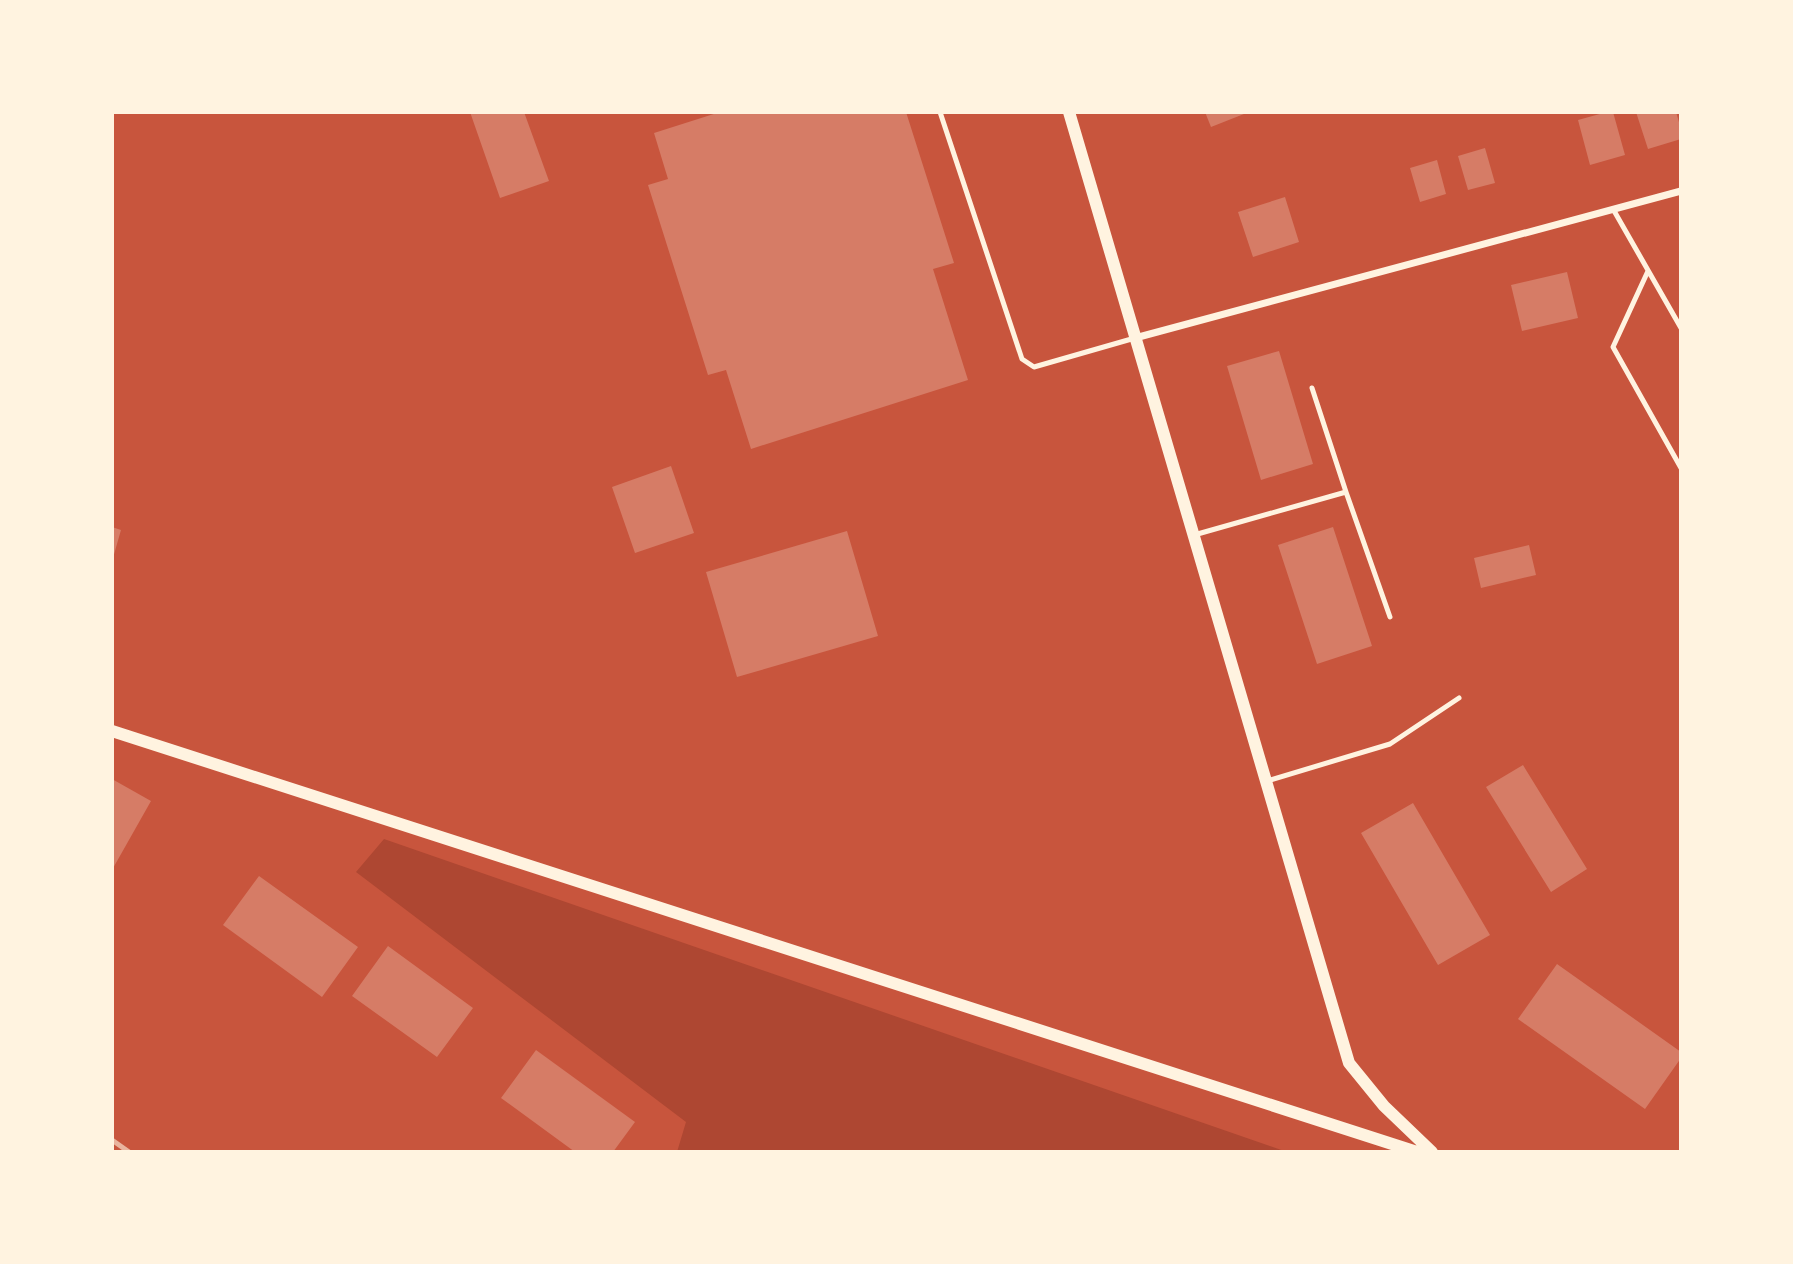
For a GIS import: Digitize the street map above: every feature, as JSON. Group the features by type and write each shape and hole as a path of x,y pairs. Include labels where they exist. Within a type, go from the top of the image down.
{"street":[{"path":"1069,112 1349,1063 1384,1106 1432,1152"},
{"path":"1135,338 1681,191"},
{"path":"112,731 1417,1152"}],"lane":[{"path":"940,112 1022,359 1034,367 1135,338"},
{"path":"1613,209 1681,328"},
{"path":"1648,271 1613,346 1681,468"},
{"path":"1312,388 1390,617"},
{"path":"1194,535 1346,492"},
{"path":"1267,781 1390,744 1459,698"}],"shaded area":[{"path":"384,839 1287,1152 677,1152 686,1122 356,872"}],"building":[{"path":"470,112 524,112 549,181 500,198"},
{"path":"720,112 906,112 954,263 933,269 968,380 751,449 726,370 708,375 648,185 668,179 654,133"},
{"path":"1205,112 1249,112 1211,127"},
{"path":"1613,112 1625,155 1590,165 1578,120"},
{"path":"1636,112 1676,112 1681,139 1648,149"},
{"path":"1485,148 1495,183 1468,190 1458,156"},
{"path":"1437,160 1446,194 1420,202 1410,168"},
{"path":"1285,197 1299,242 1253,257 1238,212"},
{"path":"1567,272 1578,318 1522,331 1511,285"},
{"path":"1279,351 1313,464 1261,480 1227,366"},
{"path":"671,466 694,533 635,553 612,487"},
{"path":"112,527 121,530 113,558 112,558"},
{"path":"1333,527 1372,646 1317,664 1278,545"},
{"path":"847,531 878,636 737,677 706,572"},
{"path":"1529,545 1536,575 1481,588 1474,558"},
{"path":"1523,765 1587,869 1551,892 1486,787"},
{"path":"112,779 151,801 112,870"},
{"path":"1413,803 1490,935 1438,965 1361,833"},
{"path":"259,876 358,947 322,997 223,925"},
{"path":"388,946 473,1008 437,1057 352,996"},
{"path":"1557,964 1681,1052 1681,1058 1645,1109 1518,1019"},
{"path":"536,1050 635,1122 613,1152 575,1152 501,1098"}],"railway":[{"path":"112,1140 129,1152"}]}
